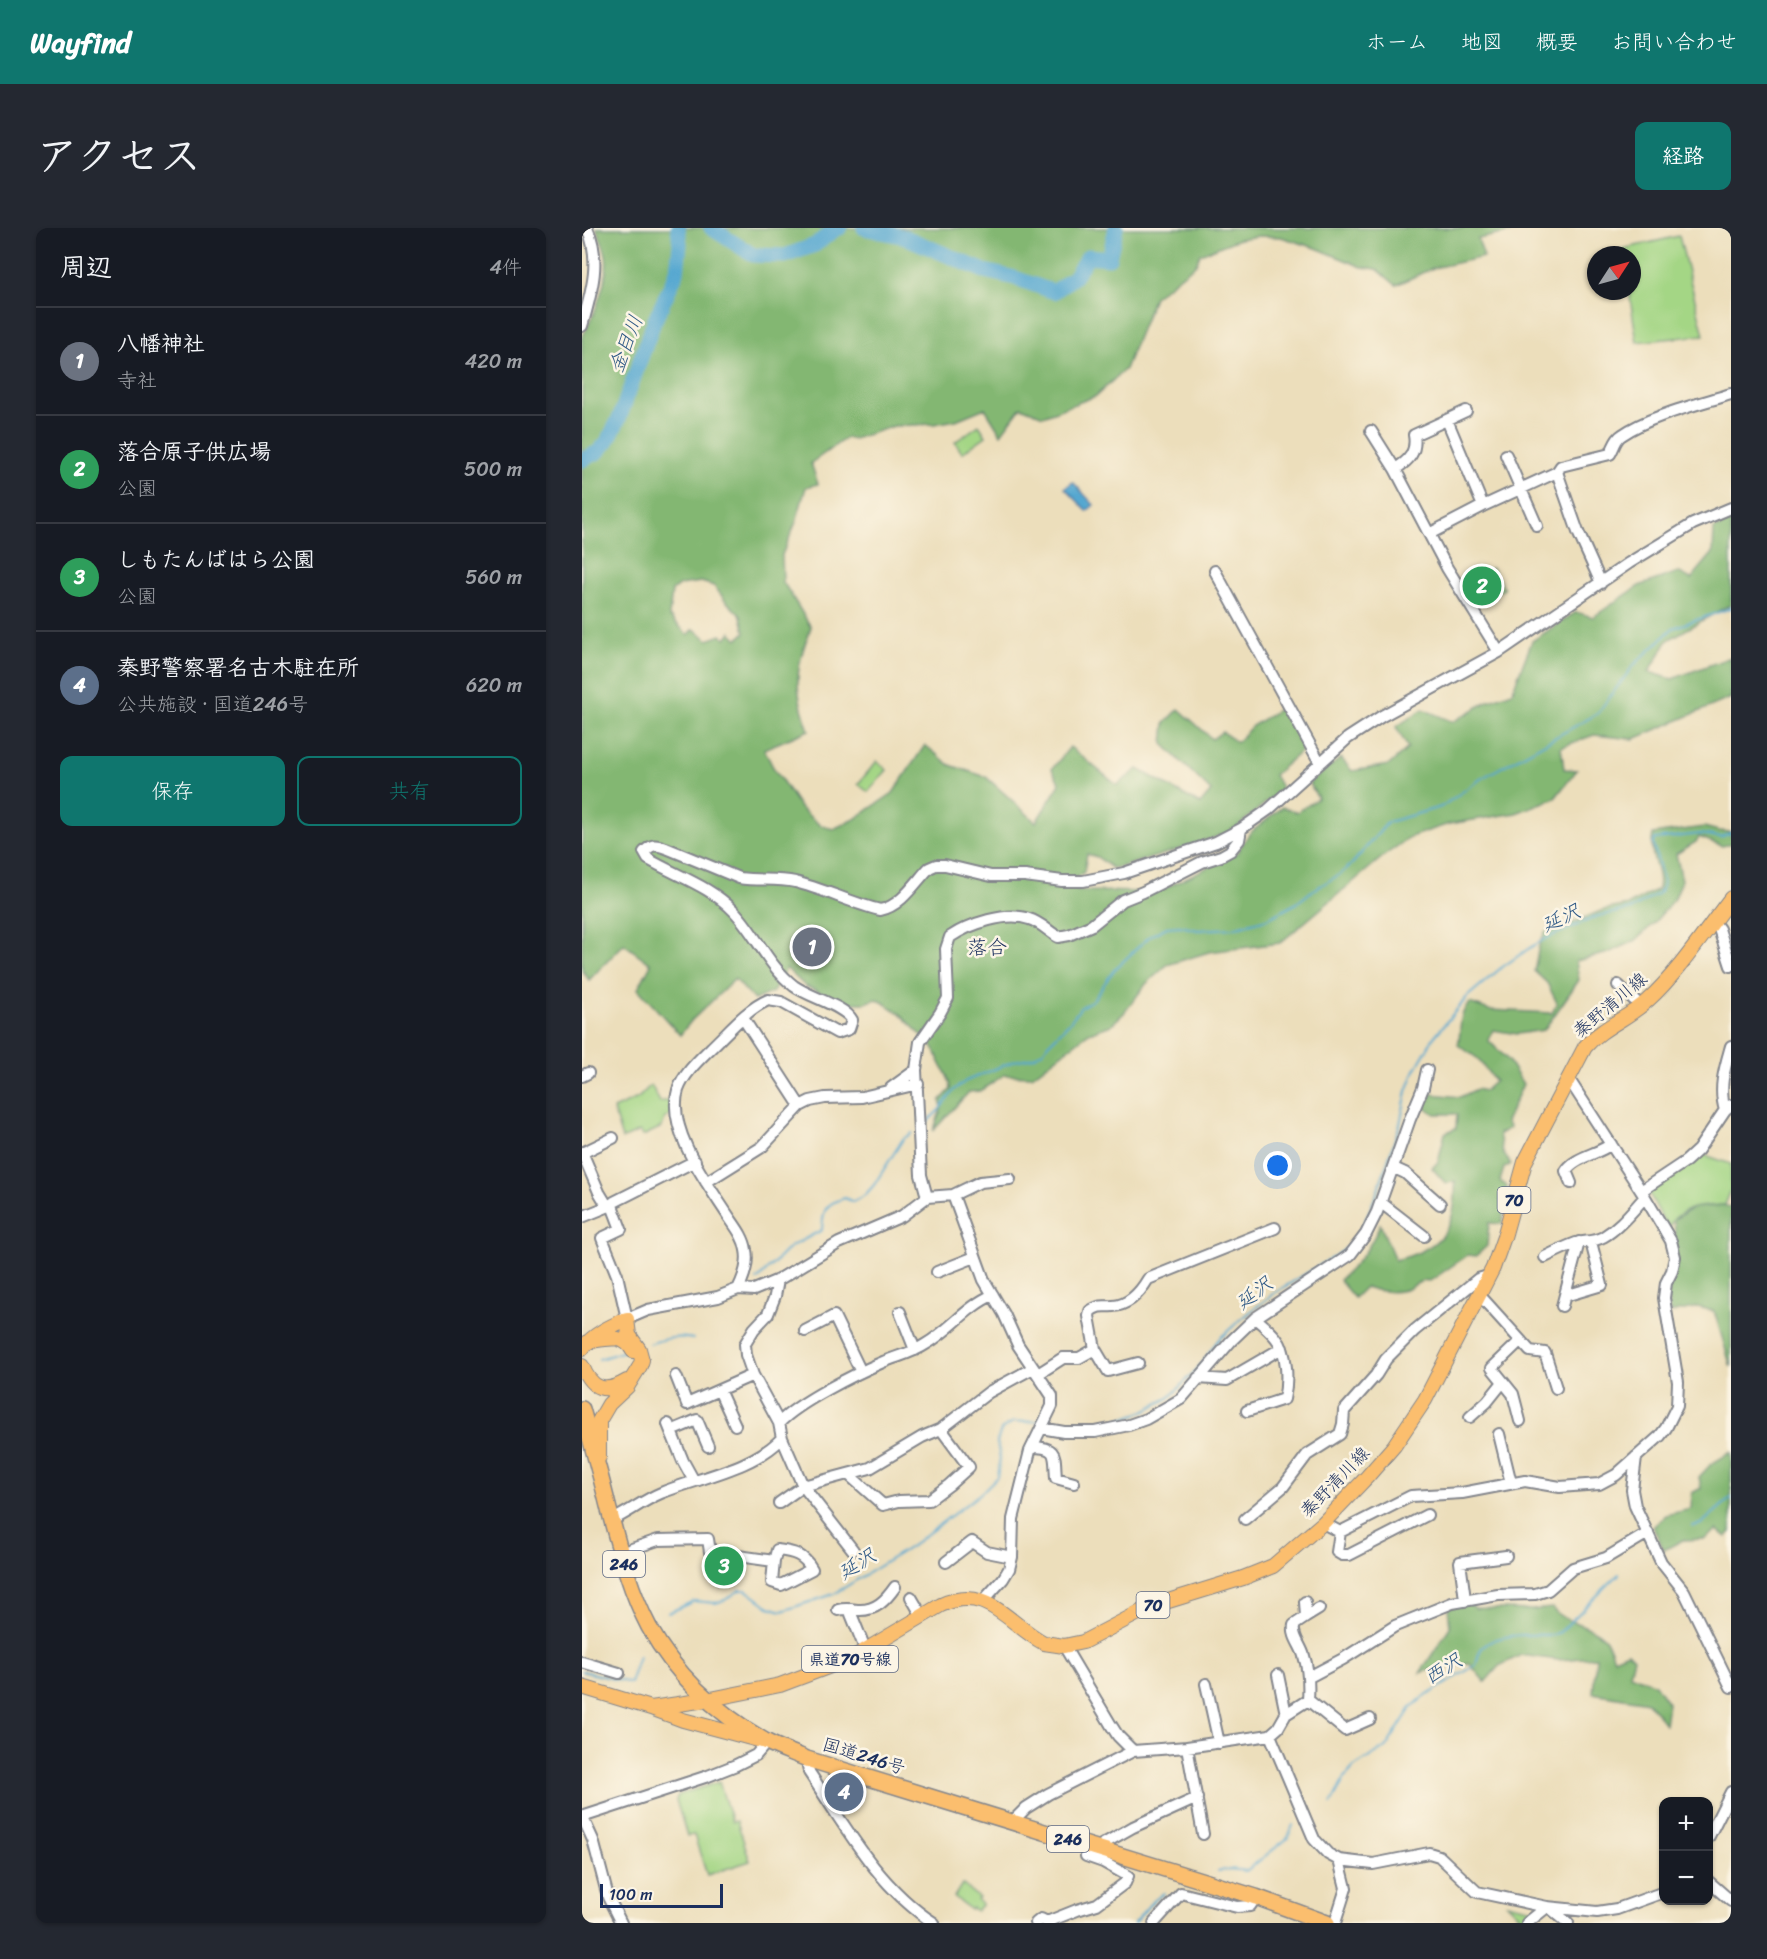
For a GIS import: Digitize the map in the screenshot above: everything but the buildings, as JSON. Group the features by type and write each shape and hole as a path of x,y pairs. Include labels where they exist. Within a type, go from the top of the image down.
{"highway":[{"name":"国道246号","path":"582,1408 620,1553 648,1626 673,1663 706,1700 767,1742 807,1759 1256,1897 1301,1918 1328,1923"}],"main road":[{"name":"秦野清川線","path":"1064,1646 1092,1638 1152,1606 1243,1578 1273,1566 1323,1523 1367,1477 1399,1438 1425,1400 1478,1298 1504,1237 1525,1162 1580,1054 1589,1042 1641,1006 1666,981 1731,898"},
{"path":"584,1346 601,1332 627,1319 629,1335 641,1353 637,1372 627,1387 604,1411 599,1421 601,1477"},
{"path":"584,1346 612,1337 623,1340 629,1343 637,1372"},
{"path":"583,1369 593,1384 603,1388 616,1388 637,1372"},
{"name":"県道70号線","path":"706,1700 780,1685 834,1666 866,1651 953,1599 983,1601"},
{"path":"983,1601 1044,1643 1064,1646"},
{"path":"582,1687 683,1720 767,1742"},
{"path":"651,1708 706,1700"}],"street":[{"path":"582,326 595,269 595,252 587,228"},
{"path":"1429,534 1557,472 1561,466 1610,454 1620,436 1639,426 1731,394"},
{"path":"1395,469 1406,462 1413,453 1413,435 1467,411"},
{"path":"1447,420 1483,506"},
{"path":"1371,431 1395,469 1453,578 1499,652"},
{"path":"1506,455 1537,526"},
{"path":"1557,472 1578,532 1600,583"},
{"path":"738,1290 747,1259 744,1240 706,1182 681,1132 675,1114 678,1090 700,1059 743,1018 768,1000 781,1002 837,1034 849,1029 852,1020 843,1010 792,984 779,972 738,916 717,896 697,883 648,859 644,852 650,845 655,844 666,848 739,878 776,879 796,883 880,910 888,909 900,901 929,868 936,865 991,876 1025,876 1062,881 1083,881 1124,873 1216,842 1241,830 1268,810 1348,738 1499,652 1629,563 1693,525 1731,508"},
{"path":"1215,571 1320,763"},
{"path":"927,1197 921,1175 916,1070 920,1042 948,998 946,949 950,937 979,923 1012,917 1030,919 1058,937 1069,935 1092,925 1123,900 1230,851 1239,840 1241,830"},
{"path":"1713,921 1719,929 1731,966"},
{"path":"1618,985 1641,1006"},
{"path":"743,1018 800,1106"},
{"path":"1545,1257 1603,1237 1616,1228 1643,1194 1698,1150 1728,1107 1721,1098 1723,1074 1731,1046"},
{"path":"885,1091 916,1070"},
{"path":"1041,1428 1064,1432 1095,1432 1146,1419 1181,1399 1198,1378 1212,1366 1231,1341 1255,1318 1350,1255 1366,1234 1380,1205 1423,1088 1427,1070"},
{"path":"1340,1532 1411,1496 1462,1493 1511,1483 1536,1481 1560,1486 1599,1484 1616,1475 1666,1428 1677,1406 1678,1382 1664,1298 1666,1283 1675,1257 1671,1241 1568,1078"},
{"path":"706,1182 762,1147 800,1106 825,1098 862,1097 918,1084"},
{"path":"613,1138 582,1153 599,1192 613,1208 621,1229 602,1238 617,1275 627,1319 648,1310 718,1297 738,1290 754,1290 778,1280 839,1243 902,1216 927,1197 952,1195 980,1182 1010,1179"},
{"path":"1571,1183 1566,1171 1569,1165 1604,1150 1611,1144"},
{"path":"582,1217 610,1206 695,1161"},
{"path":"1394,1168 1405,1173 1421,1191 1440,1204"},
{"path":"952,1195 984,1280 1004,1314 1018,1345 1052,1396 1052,1406 1032,1447 1013,1519 1010,1569 983,1601"},
{"path":"1380,1205 1384,1205 1404,1225 1424,1236"},
{"path":"1138,1362 1126,1370 1108,1371 1095,1349 1090,1311 1103,1304 1114,1306 1125,1302 1136,1295 1148,1279 1275,1228"},
{"path":"1585,1242 1602,1285 1563,1301 1585,1242"},
{"path":"937,1272 975,1257"},
{"path":"1245,1519 1284,1487 1307,1455 1340,1434 1344,1411 1376,1375 1386,1359 1415,1330 1478,1279 1488,1276"},
{"path":"778,1280 768,1314 754,1329 745,1344 746,1355 753,1375 779,1423 782,1438 803,1486 853,1550"},
{"path":"779,1423 824,1392 861,1372 924,1346 976,1304 993,1295"},
{"path":"1478,1298 1484,1300 1530,1351 1545,1353 1556,1388"},
{"path":"900,1312 915,1350"},
{"path":"805,1331 837,1314 861,1372"},
{"path":"1247,1411 1284,1399 1286,1380 1282,1348 1276,1338 1255,1318"},
{"path":"1520,1421 1513,1394 1492,1368 1521,1341"},
{"path":"1198,1378 1227,1380 1282,1348"},
{"path":"779,1503 803,1486 870,1468 922,1437 941,1429 989,1392 1063,1358 1079,1358 1095,1349"},
{"path":"676,1376 684,1405 753,1375"},
{"path":"1470,1417 1487,1402 1503,1382"},
{"path":"719,1390 735,1425"},
{"path":"694,1481 670,1428 698,1420 708,1446"},
{"path":"848,1474 883,1505 899,1501 929,1500 971,1465 941,1429"},
{"path":"1499,1434 1511,1483"},
{"path":"612,1520 658,1494 756,1458 773,1448 782,1438"},
{"path":"1032,1447 1051,1449 1054,1455 1056,1478 1074,1483"},
{"path":"1636,1457 1632,1490 1635,1506 1665,1570 1684,1592 1731,1687"},
{"path":"1340,1532 1337,1552 1349,1555 1427,1515"},
{"path":"1323,1523 1340,1532"},
{"path":"1310,1677 1395,1626 1465,1599 1536,1594 1548,1590 1573,1568 1606,1558 1648,1533"},
{"path":"620,1553 658,1540 708,1539 710,1552 774,1561"},
{"path":"946,1562 972,1542 987,1552 1012,1557"},
{"path":"1465,1599 1460,1562 1499,1553"},
{"path":"838,1610 866,1610 877,1606 887,1599 895,1587"},
{"path":"911,1597 922,1616"},
{"path":"1305,1602 1306,1617"},
{"path":"1308,1700 1310,1677 1304,1656 1293,1632 1294,1625 1319,1608"},
{"path":"851,1609 866,1651"},
{"path":"1064,1646 1118,1736 1133,1751"},
{"path":"582,1662 619,1673"},
{"path":"1278,1675 1286,1714"},
{"path":"1206,1684 1219,1743"},
{"path":"1011,1823 1026,1808 1048,1794 1133,1751 1187,1747 1270,1735 1278,1728 1286,1714 1308,1700"},
{"path":"1308,1700 1346,1730 1363,1718"},
{"path":"1270,1735 1314,1839 1328,1854 1339,1860 1373,1864 1429,1853 1438,1856 1477,1892 1548,1907 1597,1912 1617,1910 1659,1894"},
{"path":"621,1923 608,1897 593,1840 582,1817 727,1768 756,1755 767,1742"},
{"path":"1187,1747 1203,1834"},
{"path":"807,1759 809,1772 864,1855 891,1887 934,1923"},
{"path":"1713,1828 1731,1792"},
{"path":"1036,1923 1041,1919 1047,1922 1097,1904 1125,1883 1128,1876 1103,1862 1086,1856 1093,1847 1197,1798"},
{"path":"1335,1923 1346,1888 1339,1860"},
{"path":"1713,1886 1731,1902"},
{"path":"1154,1923 1181,1893 1237,1907 1251,1906 1256,1897"},
{"path":"1527,1923 1548,1907"},
{"path":"1548,1907 1568,1923"}],"green space":[{"path":"596,228 1531,228 1478,239 1484,257 1433,268 1396,285 1377,269 1362,267 1316,248 1281,237 1259,236 1239,239 1200,254 1196,264 1154,297 1125,369 1096,396 1043,416 1021,407 1001,434 985,408 956,420 934,424 894,426 854,439 846,438 811,463 818,484 806,487 796,522 782,555 783,582 811,627 802,655 798,678 800,702 809,730 764,749 801,809 820,825 833,829 853,820 893,793 925,745 950,765 986,777 1036,822 1060,784 1052,769 1070,747 1117,785 1138,769 1200,804 1211,791 1163,744 1165,723 1179,709 1212,739 1222,732 1237,742 1252,726 1281,708 1305,748 1274,775 1282,789 1232,831 1121,867 1112,868 1097,857 1087,854 1084,872 1070,882 1078,891 1157,892 1237,853 1249,834 1282,807 1297,812 1318,798 1309,783 1341,758 1352,771 1389,765 1408,748 1396,727 1423,709 1453,722 1488,701 1512,692 1532,641 1576,612 1593,617 1639,586 1678,572 1691,579 1713,553 1714,529 1731,521 1731,605 1668,640 1649,672 1672,679 1731,657 1731,698 1634,739 1594,735 1561,747 1564,769 1577,770 1555,798 1516,813 1449,824 1410,837 1385,855 1280,943 1209,952 1167,965 1146,984 1124,1013 1111,1025 1089,1033 1032,1076 1004,1075 980,1091 969,1092 933,1131 942,1107 940,1101 951,1089 948,1078 929,1041 901,1015 877,999 865,1003 847,1003 805,986 786,968 773,992 754,1000 735,979 692,1020 680,1035 638,989 651,964 624,944 589,980 582,970 582,338 603,286 607,265 606,255","holes":["701,582 714,586 741,616 745,632 738,639 731,632 726,638 721,635 708,640 694,629 688,635 669,616 672,591 680,585"]},
{"path":"1679,236 1704,335 1637,342 1630,300 1641,300 1641,246 1635,246"},
{"path":"979,425 986,436 962,453 955,442"},
{"path":"1492,568 1504,589 1473,604 1460,582"},
{"path":"877,761 887,770 868,792 858,784"},
{"path":"1704,827 1731,832 1731,844 1722,846 1699,837 1696,842 1676,854 1682,880 1675,898 1636,940 1609,953 1576,961 1579,980 1544,1030 1517,1034 1493,1030 1488,1040 1508,1060 1523,1084 1506,1122 1510,1128 1499,1134 1503,1153 1511,1164 1504,1168 1500,1181 1507,1186 1502,1224 1489,1223 1487,1246 1476,1256 1468,1255 1430,1281 1392,1292 1365,1287 1354,1298 1339,1280 1363,1255 1380,1224 1395,1260 1410,1256 1434,1243 1443,1235 1449,1224 1455,1198 1455,1181 1446,1184 1432,1168 1438,1162 1445,1133 1456,1128 1457,1114 1435,1114 1418,1104 1422,1093 1460,1097 1477,1089 1484,1091 1495,1081 1477,1058 1458,1045 1463,1012 1470,1003 1489,1010 1552,1013 1557,1003 1547,983 1534,971 1539,946 1545,932 1603,910 1629,905 1658,889 1658,875 1652,850 1653,834"},
{"path":"651,1085 660,1102 672,1099 671,1115 665,1118 662,1127 643,1136 640,1131 622,1139 613,1109 638,1098"},
{"path":"1699,1153 1731,1164 1731,1190 1725,1205 1692,1208 1678,1215 1668,1229 1649,1193 1650,1188"},
{"path":"1724,1205 1731,1208 1731,1367 1714,1311 1698,1307 1670,1313 1668,1297 1676,1247 1674,1219 1693,1208"},
{"path":"1731,1452 1731,1532 1726,1537 1717,1530 1705,1539 1683,1540 1664,1550 1653,1527 1666,1515 1691,1509 1692,1493 1701,1488 1699,1477 1711,1464"},
{"path":"723,1557 728,1558 725,1573 740,1576 740,1579 721,1588 722,1565"},
{"path":"1467,1602 1475,1608 1531,1610 1552,1608 1564,1618 1594,1630 1606,1640 1614,1658 1628,1652 1634,1658 1630,1674 1655,1684 1668,1703 1665,1724 1648,1702 1593,1693 1596,1657 1558,1660 1521,1655 1499,1666 1485,1682 1469,1663 1448,1665 1420,1673 1450,1627 1448,1608"},
{"path":"719,1782 732,1822 737,1821 750,1861 707,1875 694,1835 687,1836 676,1800 678,1795"},
{"path":"962,1884 979,1898 977,1900 982,1904 976,1911 954,1897"},
{"path":"1507,1903 1534,1909 1534,1912 1525,1921"}],"water":[{"path":"1073,482 1094,505 1087,511 1065,488"}],"waterway":[{"name":"金目川","path":"582,460 598,452 607,442 619,419 654,322 677,272 680,244 678,228"},
{"name":"金目川","path":"711,228 753,255 785,256 815,245 840,228"},
{"name":"金目川","path":"864,228 905,237 984,271 1015,278 1054,292 1074,277 1088,256 1109,258 1116,228"},
{"path":"926,1123 955,1089 966,1081 1014,1061 1034,1057 1043,1051 1081,1007 1093,1000 1114,970 1150,936 1167,927 1180,926 1198,930 1233,928 1267,919 1297,903 1352,864 1388,822 1441,807 1482,778 1597,714 1633,666 1673,628 1731,608"},
{"name":"延沢","path":"1048,1422 1065,1426 1114,1422 1144,1411 1170,1397 1198,1368 1218,1340 1239,1321 1273,1294 1343,1251 1358,1236 1377,1193 1415,1070 1434,1037 1468,996 1501,968 1547,938 1598,916 1632,909 1659,893 1663,887 1663,880 1653,844 1655,839 1700,834 1720,837 1731,833"},
{"path":"757,1280 790,1247 822,1230 824,1213 829,1205 845,1198 853,1202 865,1195 874,1185 903,1139 912,1133"},
{"path":"649,1344 666,1339 693,1339"},
{"path":"599,1359 625,1351"},
{"name":"延沢","path":"668,1613 694,1601 715,1603 725,1600 740,1590 746,1590 769,1607 782,1611 834,1594 910,1547 981,1493 997,1477 1000,1458 997,1442 1001,1430 1013,1422 1040,1421"},
{"name":"西沢","path":"1693,1526 1701,1524 1731,1498"},
{"name":"西沢","path":"1331,1804 1346,1776 1354,1767 1387,1746 1411,1708 1421,1699 1476,1665 1481,1649 1489,1642 1507,1637 1553,1635 1560,1632 1619,1574"},
{"name":"延沢","path":"582,1671 630,1683 639,1656"},
{"name":"西沢","path":"1218,1871 1230,1869 1246,1871 1288,1838 1293,1825"},
{"name":"西沢","path":"1134,1923 1151,1903 1164,1893"}],"place":[{"name":"落合原子供広場","path":"1482,586"},
{"name":"八幡神社","path":"812,947"},
{"name":"しもたんばはら公園","path":"724,1566"},
{"name":"秦野警察署名古木駐在所","path":"844,1792"}],"district":[{"name":"落合","path":"987,947"}]}
